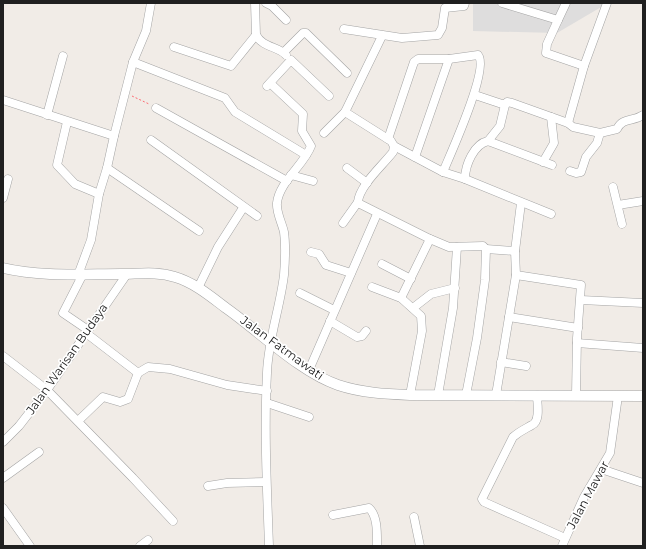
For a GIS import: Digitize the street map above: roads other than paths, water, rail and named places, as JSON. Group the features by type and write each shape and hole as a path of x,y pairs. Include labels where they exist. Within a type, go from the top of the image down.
{"street":[{"path":"138,373 63,313 80,275 91,240 99,194 107,168 124,92 133,62 146,31 150,3"},
{"path":"255,3 256,35 260,41 284,52 329,96"},
{"path":"266,3 272,6 286,20"},
{"path":"344,29 402,38 438,35 442,28 445,8 464,6 466,3"},
{"path":"502,3 558,20"},
{"path":"566,3 547,44 546,53 584,66"},
{"path":"568,123 584,66 607,3"},
{"path":"284,52 304,33 347,73"},
{"path":"174,47 231,66 256,35"},
{"path":"324,133 345,112 382,36"},
{"path":"388,139 414,62 418,59 449,59 478,55 480,58 474,95 443,172"},
{"path":"47,115 63,56"},
{"path":"415,157 449,59"},
{"path":"270,546 266,482 267,372 270,342 284,276 284,234 277,203 279,195 289,178 311,146 302,131 303,114 268,84 291,60"},
{"path":"133,62 225,98 235,112 306,155"},
{"path":"474,95 505,105"},
{"path":"3,100 114,136"},
{"path":"465,180 470,158 477,146 488,140 500,126 507,102 568,123 573,127 600,134 617,129 622,122 627,119 643,115"},
{"path":"156,108 289,178 313,180"},
{"path":"345,112 394,143 394,146 443,172 551,214"},
{"path":"543,162 554,143 551,117"},
{"path":"67,122 57,165 75,184 99,194"},
{"path":"570,171 576,173 581,172 586,157 597,143 600,134"},
{"path":"151,140 256,216"},
{"path":"488,140 552,166"},
{"path":"343,223 358,202 360,195 368,183 392,152 394,146"},
{"path":"107,168 199,230"},
{"path":"346,168 368,183"},
{"path":"3,198 8,179"},
{"path":"613,187 622,224"},
{"path":"618,205 643,201"},
{"path":"358,202 362,206 377,214 430,240 457,247 482,246 486,249 515,251"},
{"path":"496,394 516,275 515,251 522,203"},
{"path":"198,288 218,247 243,208"},
{"path":"309,370 377,214"},
{"path":"401,298 430,240"},
{"path":"438,395 455,288 457,247"},
{"path":"466,395 477,338 485,280 486,249"},
{"path":"311,252 319,254 326,265 351,273"},
{"path":"382,264 411,279"},
{"name":"Jalan Fatmawati","path":"3,268 34,273 80,275 153,273 173,276 198,288 309,370 333,383 358,390 381,394 410,395 496,394 643,396"},
{"name":"Jalan Warisan Budaya","path":"3,442 19,426 47,390 127,274"},
{"path":"516,275 579,284 582,287 577,344 576,395"},
{"path":"372,287 401,298 421,316 422,331 410,395"},
{"path":"413,308 431,294 455,288"},
{"path":"300,293 334,310"},
{"path":"581,300 643,303"},
{"path":"509,317 578,328"},
{"path":"330,321 357,337 362,336 366,331"},
{"path":"577,344 643,348"},
{"path":"3,356 47,390 173,521"},
{"path":"501,362 526,366"},
{"path":"78,421 103,397 120,402 128,399 138,373 148,368 170,369 227,385 267,391"},
{"path":"537,395 536,422 534,425 519,431 513,437 482,499 484,502 564,542"},
{"name":"Jalan Mawar","path":"564,542 584,497 610,453 618,396"},
{"path":"267,403 309,418"},
{"path":"3,478 39,452"},
{"path":"601,469 643,483"},
{"path":"208,486 227,483 266,482"},
{"path":"3,508 30,546"},
{"path":"334,515 369,508 373,513 376,526 377,546"},
{"path":"414,517 420,546"},
{"path":"140,546 148,540"}]}
